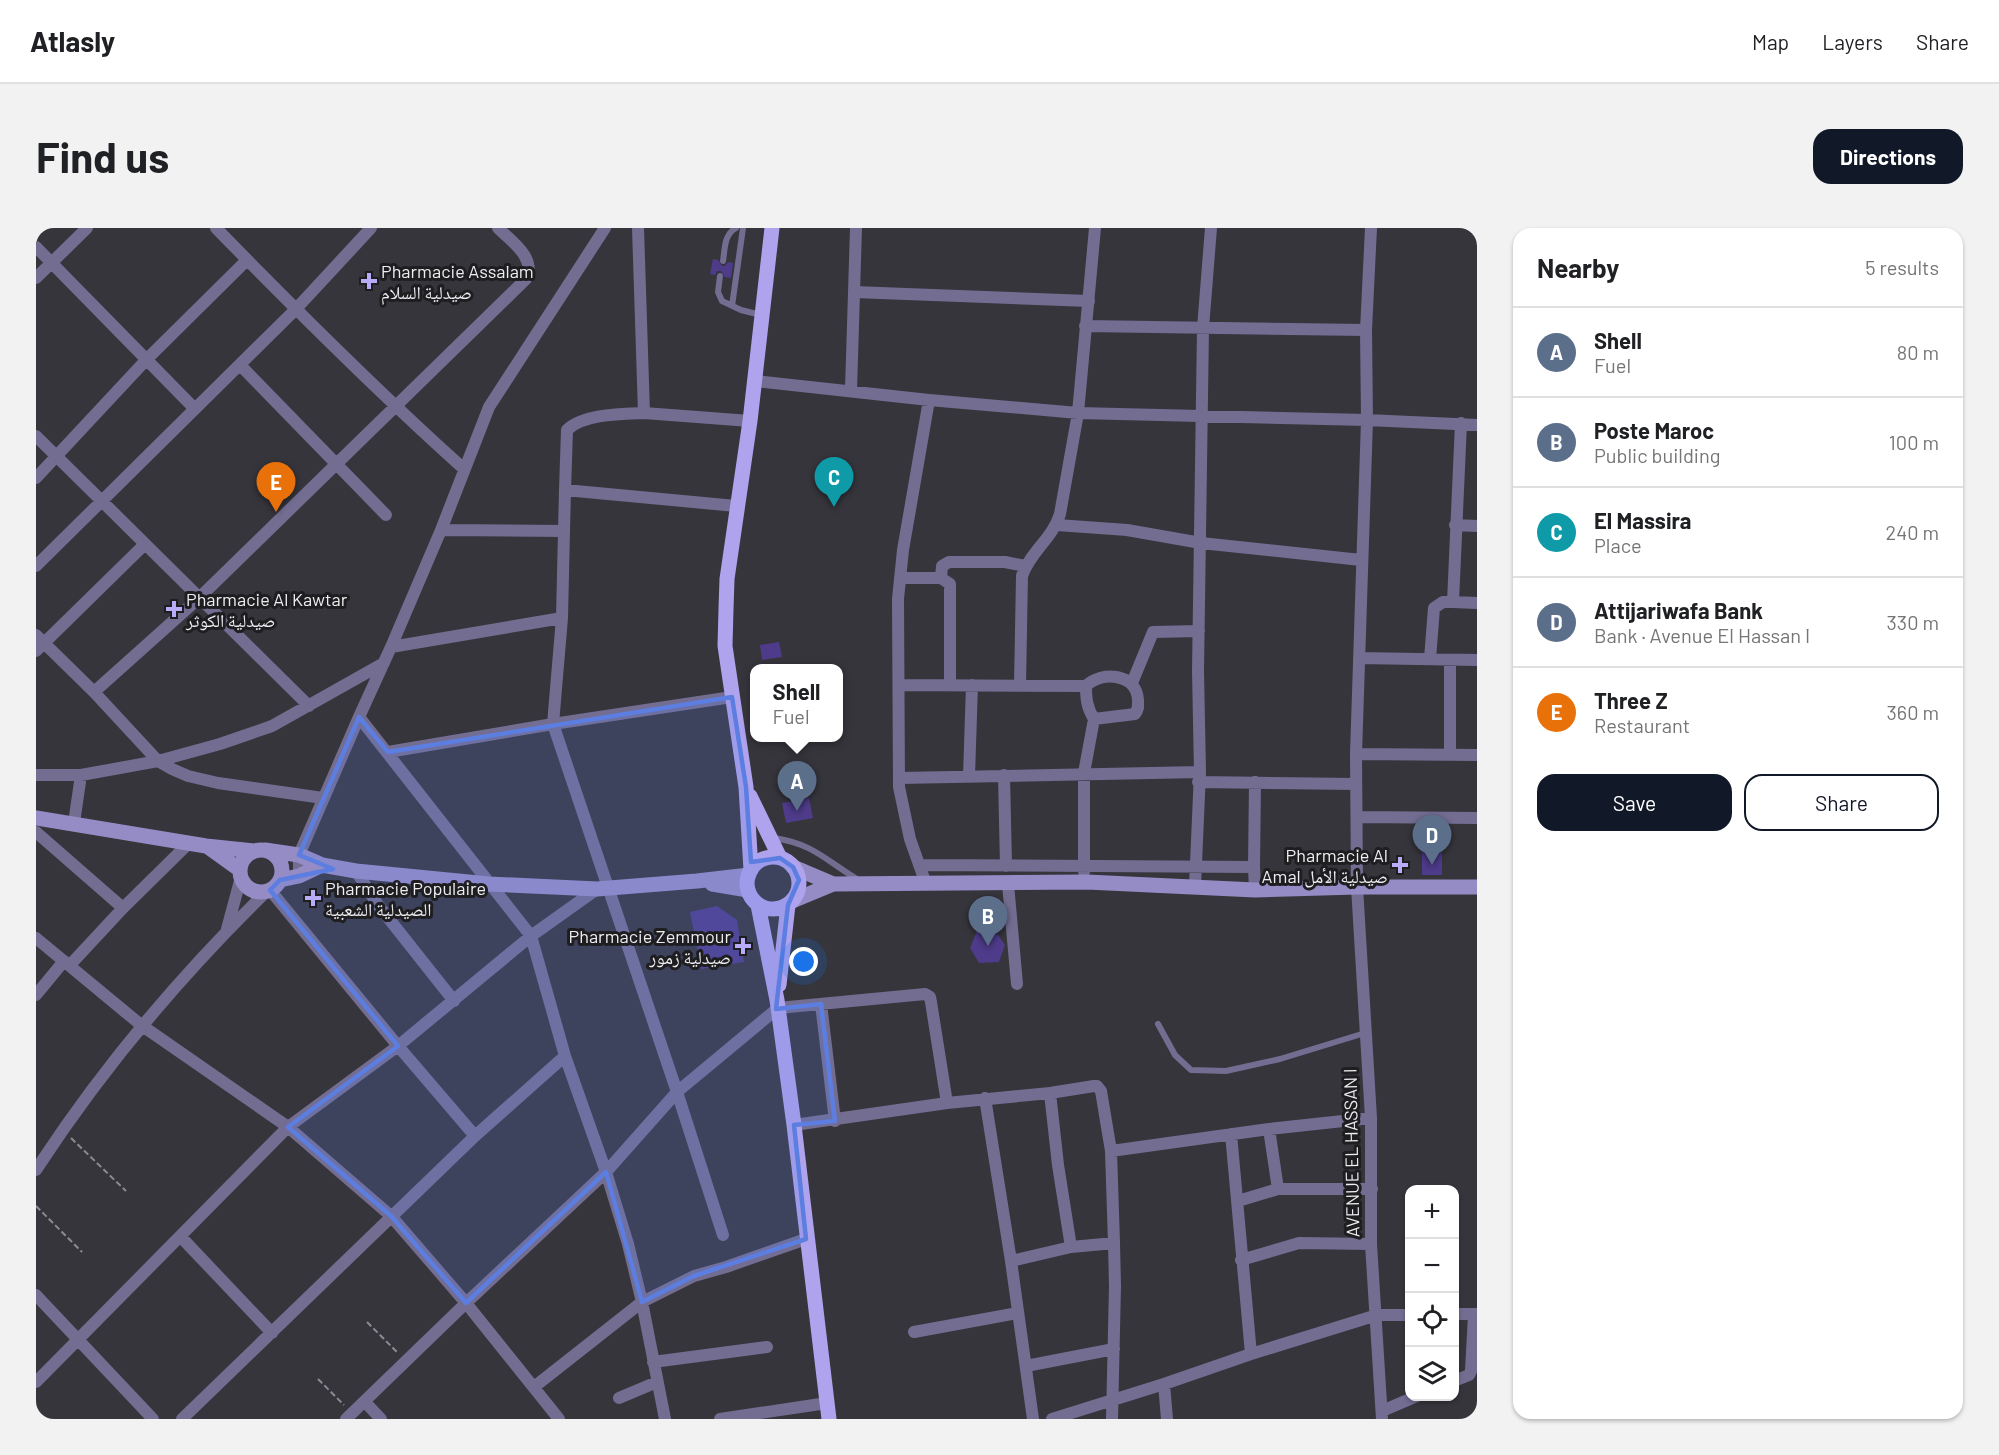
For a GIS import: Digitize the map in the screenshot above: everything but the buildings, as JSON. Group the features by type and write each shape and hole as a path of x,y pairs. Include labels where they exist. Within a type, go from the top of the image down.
{"main road":[{"path":"772,228 750,422 727,579 725,646 746,787 751,897 758,905 777,1004 795,1125 806,1239 829,1419"},
{"path":"746,787 770,838 799,880 799,888 790,903 777,1004"},
{"path":"36,818 206,846 299,855 322,865 356,871 489,884 602,888 749,878 764,859 786,863 833,884"},
{"path":"206,846 241,874"},
{"path":"272,887 281,865 272,853 260,851 247,855 242,862 241,874 245,884 251,889 272,887 322,865"},
{"path":"758,905 773,909 833,884 1008,884 1085,874 1255,890 1477,887"}],"street":[{"path":"36,278 87,228"},
{"path":"216,228 295,310 395,408 464,469"},
{"path":"36,566 295,310 371,228"},
{"path":"94,692 200,598 526,279 529,268 526,257 498,228"},
{"path":"299,876 299,855 441,530 480,428 502,385 605,228"},
{"path":"639,228 644,413"},
{"path":"851,390 856,228"},
{"path":"1020,685 1022,576 1025,566 1057,525 1078,413 1095,228"},
{"path":"1195,886 1199,777 1203,328 1211,228"},
{"name":"AVENUE EL HASSAN I","path":"1371,228 1366,330 1367,420 1356,784 1357,887 1371,1118 1371,1244 1382,1415"},
{"path":"36,247 194,408"},
{"path":"36,478 147,359 247,260"},
{"path":"854,292 1089,301"},
{"path":"1085,326 1366,330"},
{"path":"240,365 386,515"},
{"path":"755,381 1078,413 1477,425"},
{"path":"926,884 910,839 899,778 898,599 903,550 929,400"},
{"path":"723,1235 677,1092 602,888 553,724 562,618 567,430 580,421 613,415 644,413 750,422"},
{"path":"1453,602 1461,423"},
{"path":"36,436 309,706"},
{"path":"565,490 736,506"},
{"path":"1057,525 1127,530 1201,543 1361,560"},
{"path":"1455,525 1477,526"},
{"path":"441,530 564,531"},
{"path":"145,544 39,643 94,692 158,761 179,773 200,779 323,798"},
{"path":"941,578 942,566 949,562 1005,562 1025,566"},
{"path":"900,578 941,578 950,584 950,685"},
{"path":"1430,659 1434,608 1443,602 1477,603"},
{"path":"391,647 562,618"},
{"path":"1132,683 1153,632 1199,631"},
{"path":"1359,658 1477,660"},
{"path":"1450,660 1450,755"},
{"path":"36,775 81,775 158,761 220,744 273,726 384,663"},
{"path":"899,685 1086,686 1103,676 1132,683 1138,691 1138,710 1135,714 1094,719"},
{"path":"969,776 972,685"},
{"path":"1085,874 1084,773 1094,719 1086,701 1086,686"},
{"path":"388,752 553,724 732,698"},
{"path":"359,717 531,936 565,1056 606,1172 628,1244 665,1419"},
{"path":"1356,754 1477,755"},
{"path":"899,778 1084,773 1199,777 1255,782 1356,784"},
{"path":"74,823 81,775"},
{"path":"1004,775 1006,866"},
{"path":"1255,782 1255,890"},
{"path":"1357,817 1477,818"},
{"path":"36,832 123,908"},
{"path":"36,995 190,842"},
{"path":"919,865 1006,866 1085,874 1254,867"},
{"path":"356,871 378,905 454,1001"},
{"path":"227,930 241,874"},
{"path":"1008,884 1017,984"},
{"path":"36,1170 63,1129 141,1025 227,930 272,887 398,1046 475,1136"},
{"path":"36,1382 288,1127 398,1046 531,936 602,888"},
{"path":"36,938 141,1025 288,1127 391,1216 466,1302 559,1419"},
{"path":"349,1416 466,1302 606,1172 677,1092 777,1004 821,1004 925,994 930,997 947,1103"},
{"path":"821,1004 835,1120"},
{"path":"182,1419 475,1136 565,1056"},
{"path":"795,1125 985,1098 1050,1093 1094,1086 1100,1088 1111,1151 1114,1243 1112,1419"},
{"path":"1050,1093 1058,1165 1071,1247"},
{"path":"985,1098 1033,1419"},
{"path":"1111,1151 1371,1118"},
{"path":"1269,1130 1278,1189"},
{"path":"1231,1134 1251,1354"},
{"path":"1238,1201 1278,1189 1372,1189"},
{"path":"180,1236 272,1333"},
{"path":"534,1387 642,1302 694,1276 726,1268 806,1239"},
{"path":"1011,1261 1071,1247 1114,1243"},
{"path":"1241,1260 1299,1243 1371,1244"},
{"path":"36,1295 153,1419"},
{"path":"914,1332 1018,1314"},
{"path":"1459,1314 1475,1314 1471,1371 1469,1375 1459,1379"},
{"path":"1052,1419 1251,1354 1377,1316 1405,1315"},
{"path":"653,1362 767,1347"},
{"path":"1026,1366 1114,1349"},
{"path":"619,1398 657,1382"},
{"path":"1164,1384 1167,1419"},
{"path":"1382,1415 1408,1401"},
{"path":"365,1402 381,1419"},
{"path":"720,1419 827,1403"}],"lane":[{"path":"723,261 727,237 736,228"},
{"path":"732,306 743,228"},
{"path":"720,276 718,296 722,301 763,316"},
{"path":"770,838 791,840 807,846 865,884"},
{"path":"1158,1024 1175,1055 1191,1070 1226,1071 1280,1059 1365,1034"}],"path":[{"path":"63,1129 126,1191"},
{"path":"36,1206 82,1252"},
{"path":"367,1322 406,1360"},
{"path":"318,1379 349,1416"}],"highlighted area":[{"path":"732,697 746,787 751,862 780,858 793,867 799,880 788,905 776,1009 821,1004 835,1121 794,1125 806,1239 694,1276 642,1302 606,1172 466,1303 391,1216 288,1127 398,1046 270,890 280,880 333,869 299,855 359,717 388,752"}],"place":[{"name":"Pharmacie Assalam صيدلية السلام","path":"369,281"},
{"name":"El Massira","path":"834,507"},
{"name":"Three Z","path":"276,512"},
{"name":"Pharmacie Al Kawtar صيدلية الكوثر","path":"174,609"},
{"name":"Shell","path":"797,811"},
{"name":"Pharmacie Al Amal صيدلية الأمل","path":"1400,865"},
{"name":"Attijariwafa Bank","path":"1432,865"},
{"name":"Pharmacie Populaire الصيدلية الشعبية","path":"313,898"},
{"name":"Pharmacie Zemmour صيدلية زمور","path":"743,946"},
{"name":"Poste Maroc","path":"988,946"}]}
